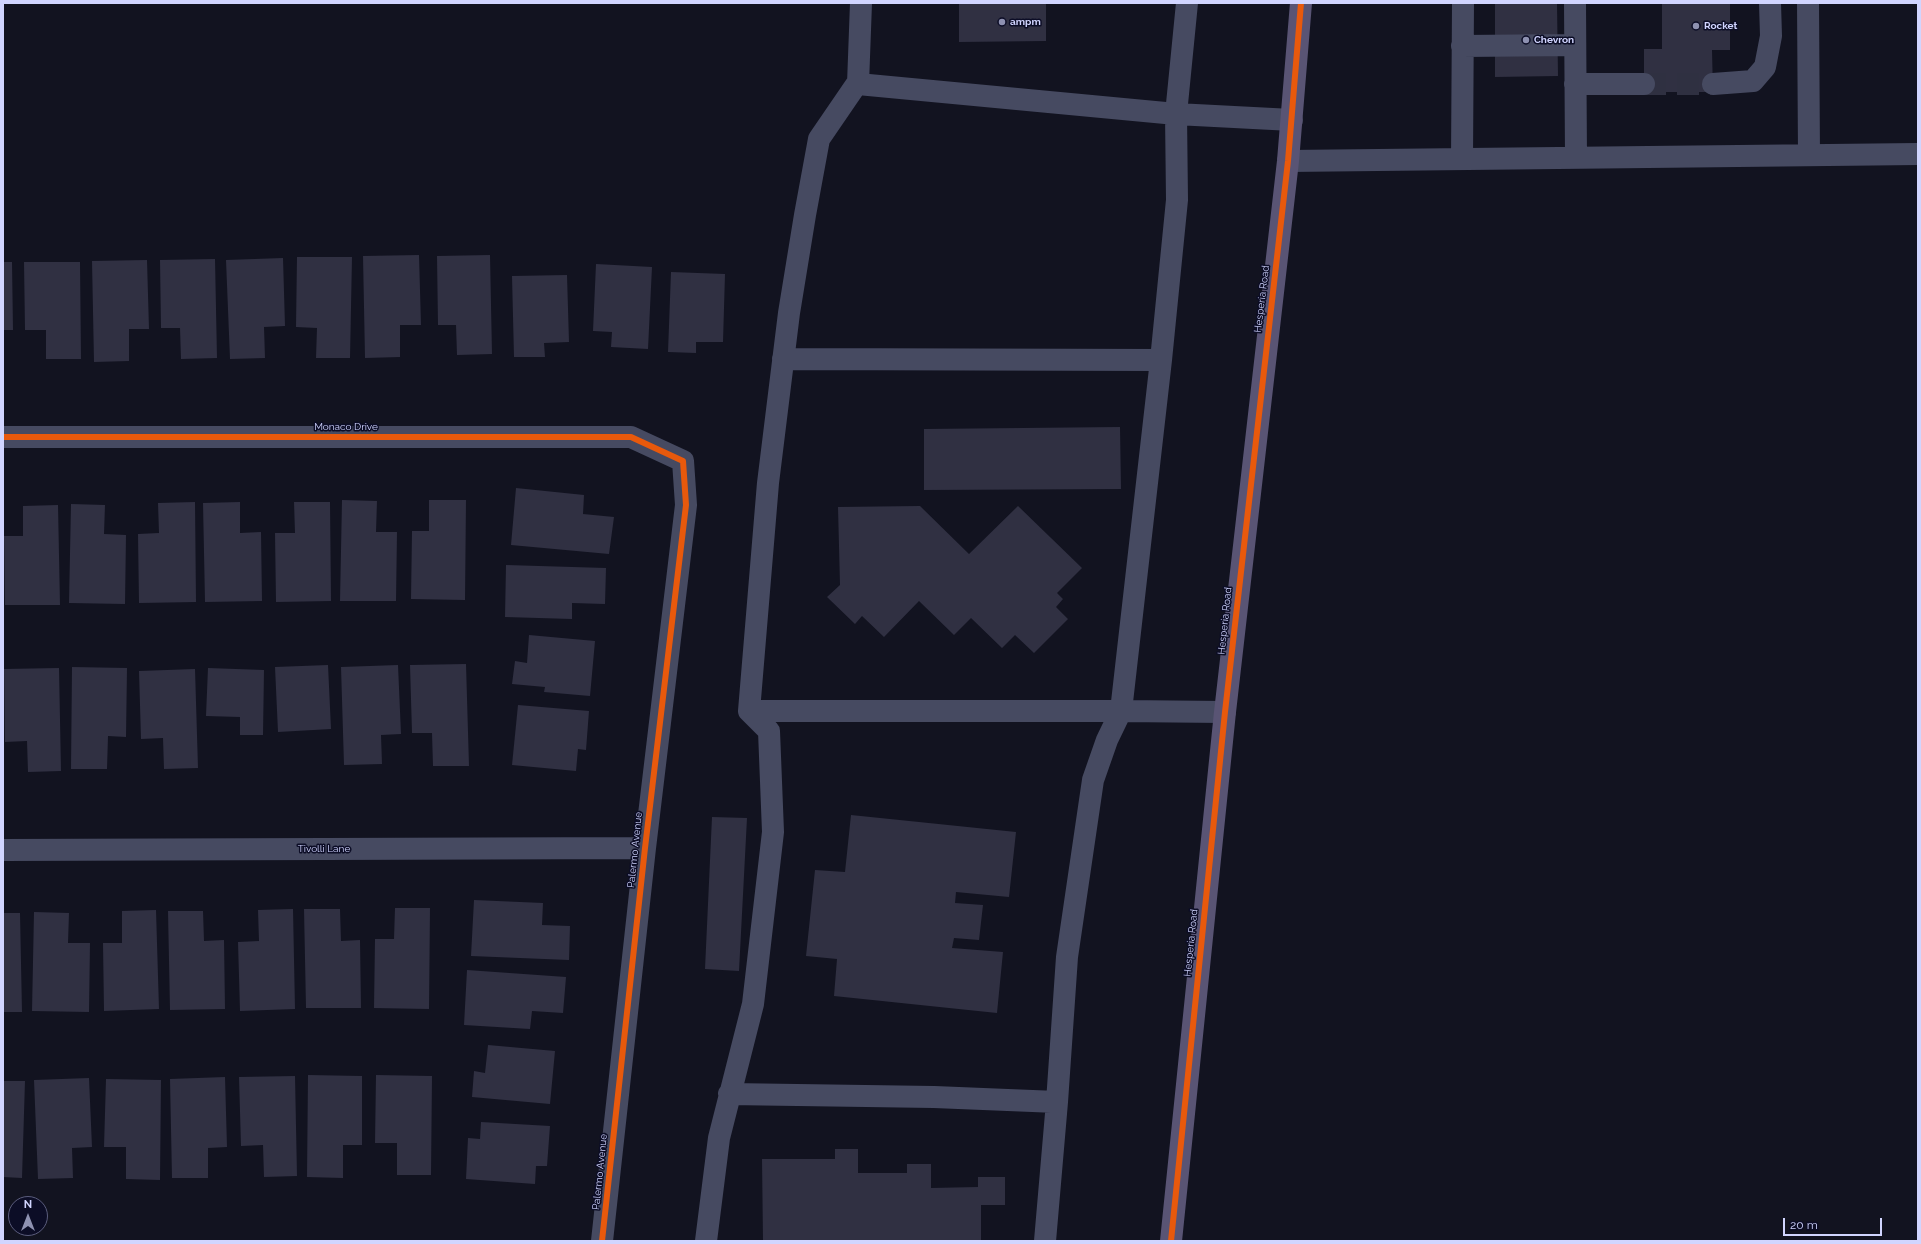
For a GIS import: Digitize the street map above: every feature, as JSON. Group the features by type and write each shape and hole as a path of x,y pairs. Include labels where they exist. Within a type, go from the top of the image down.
{"main road":[{"name":"Hesperia Road","path":"1171,1241 1225,712 1288,161 1301,3"}],"street":[{"path":"706,1241 719,1138 753,1004 773,832 769,731 749,711 768,483 783,359 789,313 819,139 858,82 861,3"},
{"path":"1045,1241 1057,1102 1067,957 1093,780 1107,740 1121,711 1161,360 1177,200 1176,114 1187,3"},
{"path":"1462,159 1463,3"},
{"path":"1575,3 1576,158"},
{"path":"1713,84 1752,81 1765,67 1771,36 1770,3"},
{"path":"1808,3 1809,155"},
{"path":"1462,46 1575,45"},
{"path":"858,82 858,84 1176,114 1292,120"},
{"path":"1576,84 1644,84"},
{"path":"1288,161 1918,154"},
{"path":"783,359 1161,360"},
{"name":"Monaco Drive","path":"3,437 631,437 682,461"},
{"name":"Palermo Avenue","path":"602,1241 645,848 686,505 682,461"},
{"path":"749,711 1225,712"},
{"name":"Tivolli Lane","path":"3,850 645,848"},
{"path":"729,1094 934,1097 1057,1102"}],"building":[{"name":"ampm","path":"959,3 1046,3 1046,41 959,42"},
{"name":"Chevron","path":"1495,3 1557,3 1558,76 1495,77"},
{"name":"Rocket","path":"1662,3 1730,3 1730,50 1712,50 1713,92 1644,92 1644,49 1662,49"},
{"path":"419,255 421,325 400,325 400,357 365,358 363,256"},
{"path":"490,255 492,354 457,355 456,325 438,325 437,256"},
{"path":"297,257 352,257 350,358 316,358 317,328 296,327"},
{"path":"283,258 285,326 264,327 265,358 230,359 226,260"},
{"path":"215,259 217,358 181,359 180,328 161,328 160,260"},
{"path":"147,260 149,329 129,329 129,361 94,362 92,261"},
{"path":"3,262 12,262 13,330 3,330"},
{"path":"24,262 80,262 81,359 46,359 46,330 25,330"},
{"path":"596,264 652,267 648,349 611,347 612,332 593,331"},
{"path":"671,272 725,274 723,342 696,342 696,353 668,352"},
{"path":"567,275 569,342 544,343 545,357 514,357 512,276"},
{"path":"1120,427 1121,489 924,490 924,429"},
{"path":"516,488 584,495 583,514 614,517 609,554 511,545"},
{"path":"342,500 377,501 376,532 397,532 396,601 340,601"},
{"path":"429,500 466,500 465,600 411,599 412,531 429,531"},
{"path":"195,502 196,602 139,603 138,534 159,533 158,503"},
{"path":"240,502 240,533 261,532 262,601 205,602 203,503"},
{"path":"294,502 330,502 331,601 276,602 275,533 295,533"},
{"path":"71,504 105,505 104,534 126,535 125,604 69,603"},
{"path":"58,505 60,605 5,605 4,536 23,536 23,506"},
{"path":"920,506 969,554 1018,506 1082,568 1057,593 1063,599 1056,607 1068,619 1034,653 1015,635 1002,648 971,618 954,635 919,601 884,637 862,616 855,624 827,597 840,585 838,507"},
{"path":"506,565 606,568 605,604 572,603 572,619 505,617"},
{"path":"529,635 595,641 590,696 544,692 545,687 512,684 515,661 527,663"},
{"path":"466,664 469,766 433,766 432,733 412,733 410,665"},
{"path":"328,665 331,729 278,732 275,667"},
{"path":"398,665 401,734 381,735 382,764 344,765 341,667"},
{"path":"72,667 127,668 126,737 108,736 107,769 71,769"},
{"path":"59,668 61,771 28,772 27,741 5,742 4,669"},
{"path":"208,668 264,670 263,735 240,735 240,717 206,716"},
{"path":"195,669 198,768 164,769 163,738 141,739 139,671"},
{"path":"518,705 589,711 586,750 578,749 576,771 512,765"},
{"path":"851,815 1016,832 1009,897 956,892 955,903 983,905 979,940 954,938 952,948 1003,952 997,1013 834,996 837,959 806,956 815,870 845,872"},
{"path":"712,817 747,818 739,971 705,969"},
{"path":"474,900 543,903 542,925 570,926 569,960 471,956"},
{"path":"395,908 430,908 429,1009 374,1008 375,939 394,939"},
{"path":"293,909 295,1009 240,1011 238,942 259,941 258,910"},
{"path":"304,909 340,909 341,941 360,940 361,1008 306,1008"},
{"path":"156,910 159,1009 104,1011 103,943 122,943 122,911"},
{"path":"168,911 203,911 204,941 224,940 225,1009 170,1010"},
{"path":"34,912 69,913 68,943 90,943 89,1012 32,1011"},
{"path":"3,913 20,913 22,1012 3,1012"},
{"path":"467,970 566,977 563,1013 532,1011 530,1029 464,1025"},
{"path":"488,1045 555,1051 550,1104 472,1097 474,1071 485,1073"},
{"path":"308,1075 362,1076 362,1145 343,1145 343,1178 307,1177"},
{"path":"376,1075 432,1076 431,1175 397,1175 397,1143 375,1143"},
{"path":"295,1076 297,1176 264,1177 263,1145 241,1146 239,1077"},
{"path":"225,1077 227,1147 208,1148 208,1178 172,1178 170,1079"},
{"path":"89,1078 92,1147 72,1148 73,1178 38,1179 34,1080"},
{"path":"106,1079 161,1080 160,1180 126,1179 126,1147 104,1147"},
{"path":"3,1081 25,1081 22,1178 3,1177"},
{"path":"481,1122 550,1126 547,1166 536,1166 535,1184 466,1179 468,1138 480,1139"},
{"path":"835,1149 858,1149 858,1173 907,1173 907,1164 931,1164 931,1188 978,1187 978,1177 1005,1177 1005,1205 981,1205 981,1241 763,1241 762,1159 835,1159"}],"tunnel":[{"path":"1644,84 1713,84"}],"cycle path":[{"path":"1171,1241 1225,712 1288,161 1301,3"},
{"path":"3,437 631,437 683,461 686,505 645,848 602,1241"}],"place":[{"name":"ampm","path":"1002,22"},
{"name":"Rocket","path":"1696,26"},
{"name":"Chevron","path":"1526,40"}]}
